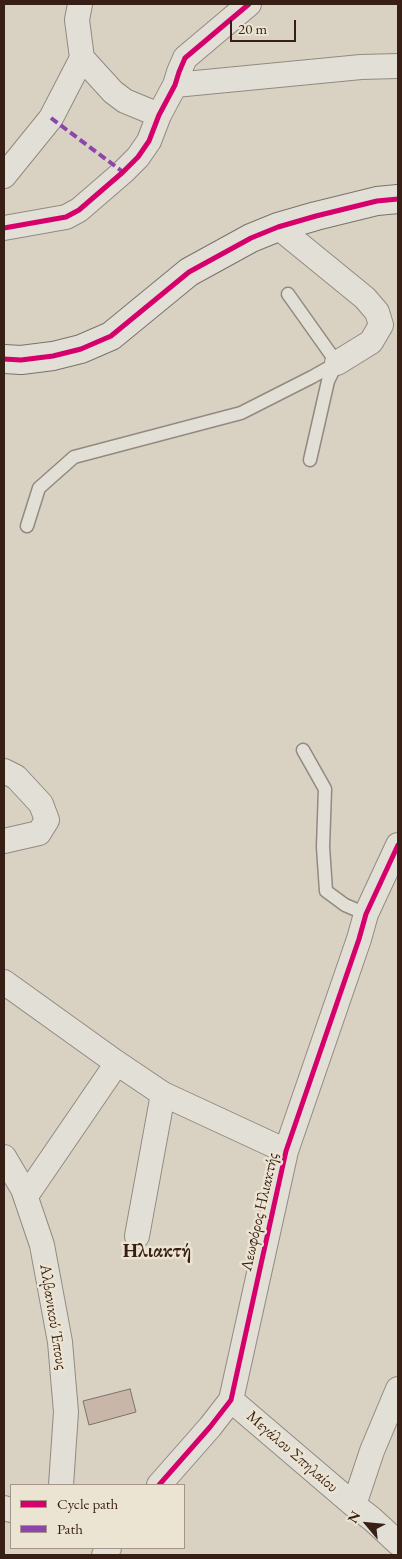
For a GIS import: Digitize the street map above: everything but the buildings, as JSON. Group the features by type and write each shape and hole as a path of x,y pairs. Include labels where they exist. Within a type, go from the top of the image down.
{"street":[{"path":"4,176 51,118 82,58 77,20 80,4"},
{"path":"4,228 66,217 79,210 123,172 138,157 149,141 175,85 185,58 250,4"},
{"path":"82,58 113,92 125,101 159,116"},
{"path":"175,85 352,68 398,66"},
{"path":"4,360 53,356 81,350 111,336 189,272 251,238 278,227 316,216 377,201 398,199"},
{"path":"278,227 365,298 378,312 381,325 372,342 336,363"},
{"path":"4,771 16,777 41,804 47,820 39,833 4,841"},
{"name":"Λεωφόρος Ηλιακτής","path":"160,1484 231,1400 286,1151 366,914 398,845"},
{"path":"4,982 117,1063 164,1094 286,1151"},
{"path":"26,1196 117,1063"},
{"path":"137,1236 164,1094"},
{"name":"Αλβανικού Έπους","path":"4,1157 23,1189 42,1245 60,1342 66,1412 61,1484"},
{"path":"354,1505 372,1451 398,1389"},
{"name":"Μεγάλου Σπηλαίου","path":"231,1400 354,1505 372,1518 398,1543"}],"lane":[{"path":"288,294 336,363"},
{"path":"310,460 328,381 336,363"},
{"path":"27,526 39,488 74,457 241,413 312,378 336,363"},
{"path":"303,750 325,789 323,848 326,891 345,905 366,914"}],"marked path":[{"path":"51,118 123,172"}],"cycle path":[{"path":"4,228 66,217 79,210 123,172 138,157 149,141 159,115 175,85 185,58 249,4"},
{"path":"4,359 21,360 53,356 81,349 111,336 189,272 251,238 278,227 316,216 377,201 398,199"},
{"path":"160,1484 231,1400 286,1151 366,914 398,845"}],"district":[{"name":"Ηλιακτή","path":"157,1252"}]}
